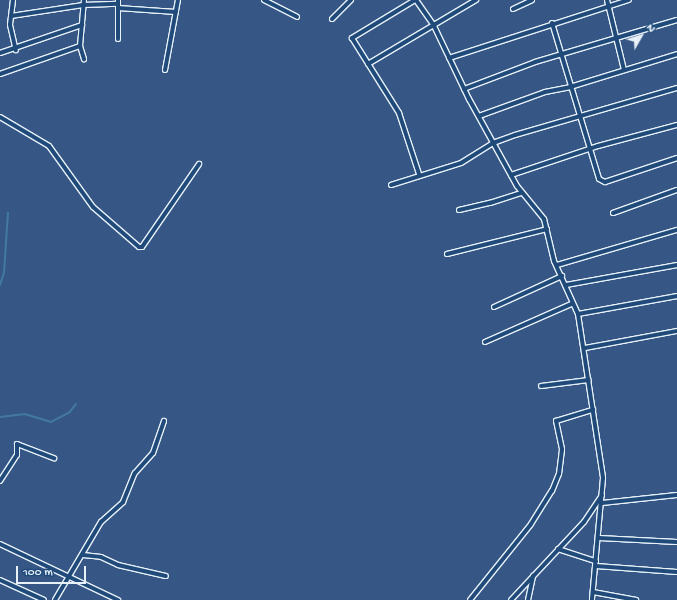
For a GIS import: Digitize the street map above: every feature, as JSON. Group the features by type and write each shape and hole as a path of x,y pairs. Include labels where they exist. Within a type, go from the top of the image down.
{"street":[{"path":"13,0 11,30 16,50"},
{"path":"84,0 80,46 84,59"},
{"path":"165,70 178,0"},
{"path":"264,0 297,17"},
{"path":"332,19 351,0"},
{"path":"419,174 399,113 352,40 353,37 415,0 434,26 464,89 521,192 544,219 548,243 566,285 571,304 578,314 585,348 602,463 602,503 592,600"},
{"path":"368,64 476,0"},
{"path":"513,9 532,0"},
{"path":"608,0 624,70"},
{"path":"449,58 552,23 629,0"},
{"path":"11,16 83,5 118,4 176,12"},
{"path":"118,4 118,39"},
{"path":"464,89 493,76 561,54 677,20"},
{"path":"552,23 570,87 599,179 605,182 677,158"},
{"path":"0,53 16,50 82,25"},
{"path":"0,74 80,46"},
{"path":"479,116 545,92 570,87 677,54"},
{"path":"391,185 419,174 461,162 493,143 546,126 581,118 677,88"},
{"path":"0,117 49,146 93,207 139,247 142,247 199,164"},
{"path":"511,175 590,148 677,125"},
{"path":"613,213 677,190"},
{"path":"459,210 490,204 521,192"},
{"path":"447,254 547,230"},
{"path":"557,265 677,230"},
{"path":"566,285 677,265"},
{"path":"494,307 562,276"},
{"path":"578,314 677,296"},
{"path":"485,342 571,304"},
{"path":"585,348 677,331"},
{"path":"541,386 589,380"},
{"path":"470,600 531,524 552,491 559,474 562,449 556,421 593,410"},
{"path":"55,600 83,555 101,522 123,502 135,473 153,453 164,421"},
{"path":"0,481 2,471 18,455 17,444 54,458"},
{"path":"511,600 587,518 602,494"},
{"path":"602,503 677,495"},
{"path":"599,538 677,542"},
{"path":"0,544 118,600"},
{"path":"558,549 596,563 677,572"},
{"path":"83,555 101,557 118,565 166,576"},
{"path":"528,600 533,576"},
{"path":"0,580 44,600"},
{"path":"593,592 636,600"}],"waterway":[{"path":"0,285 4,273 8,213"},
{"path":"0,417 25,414 51,422 69,413 76,404"}]}
